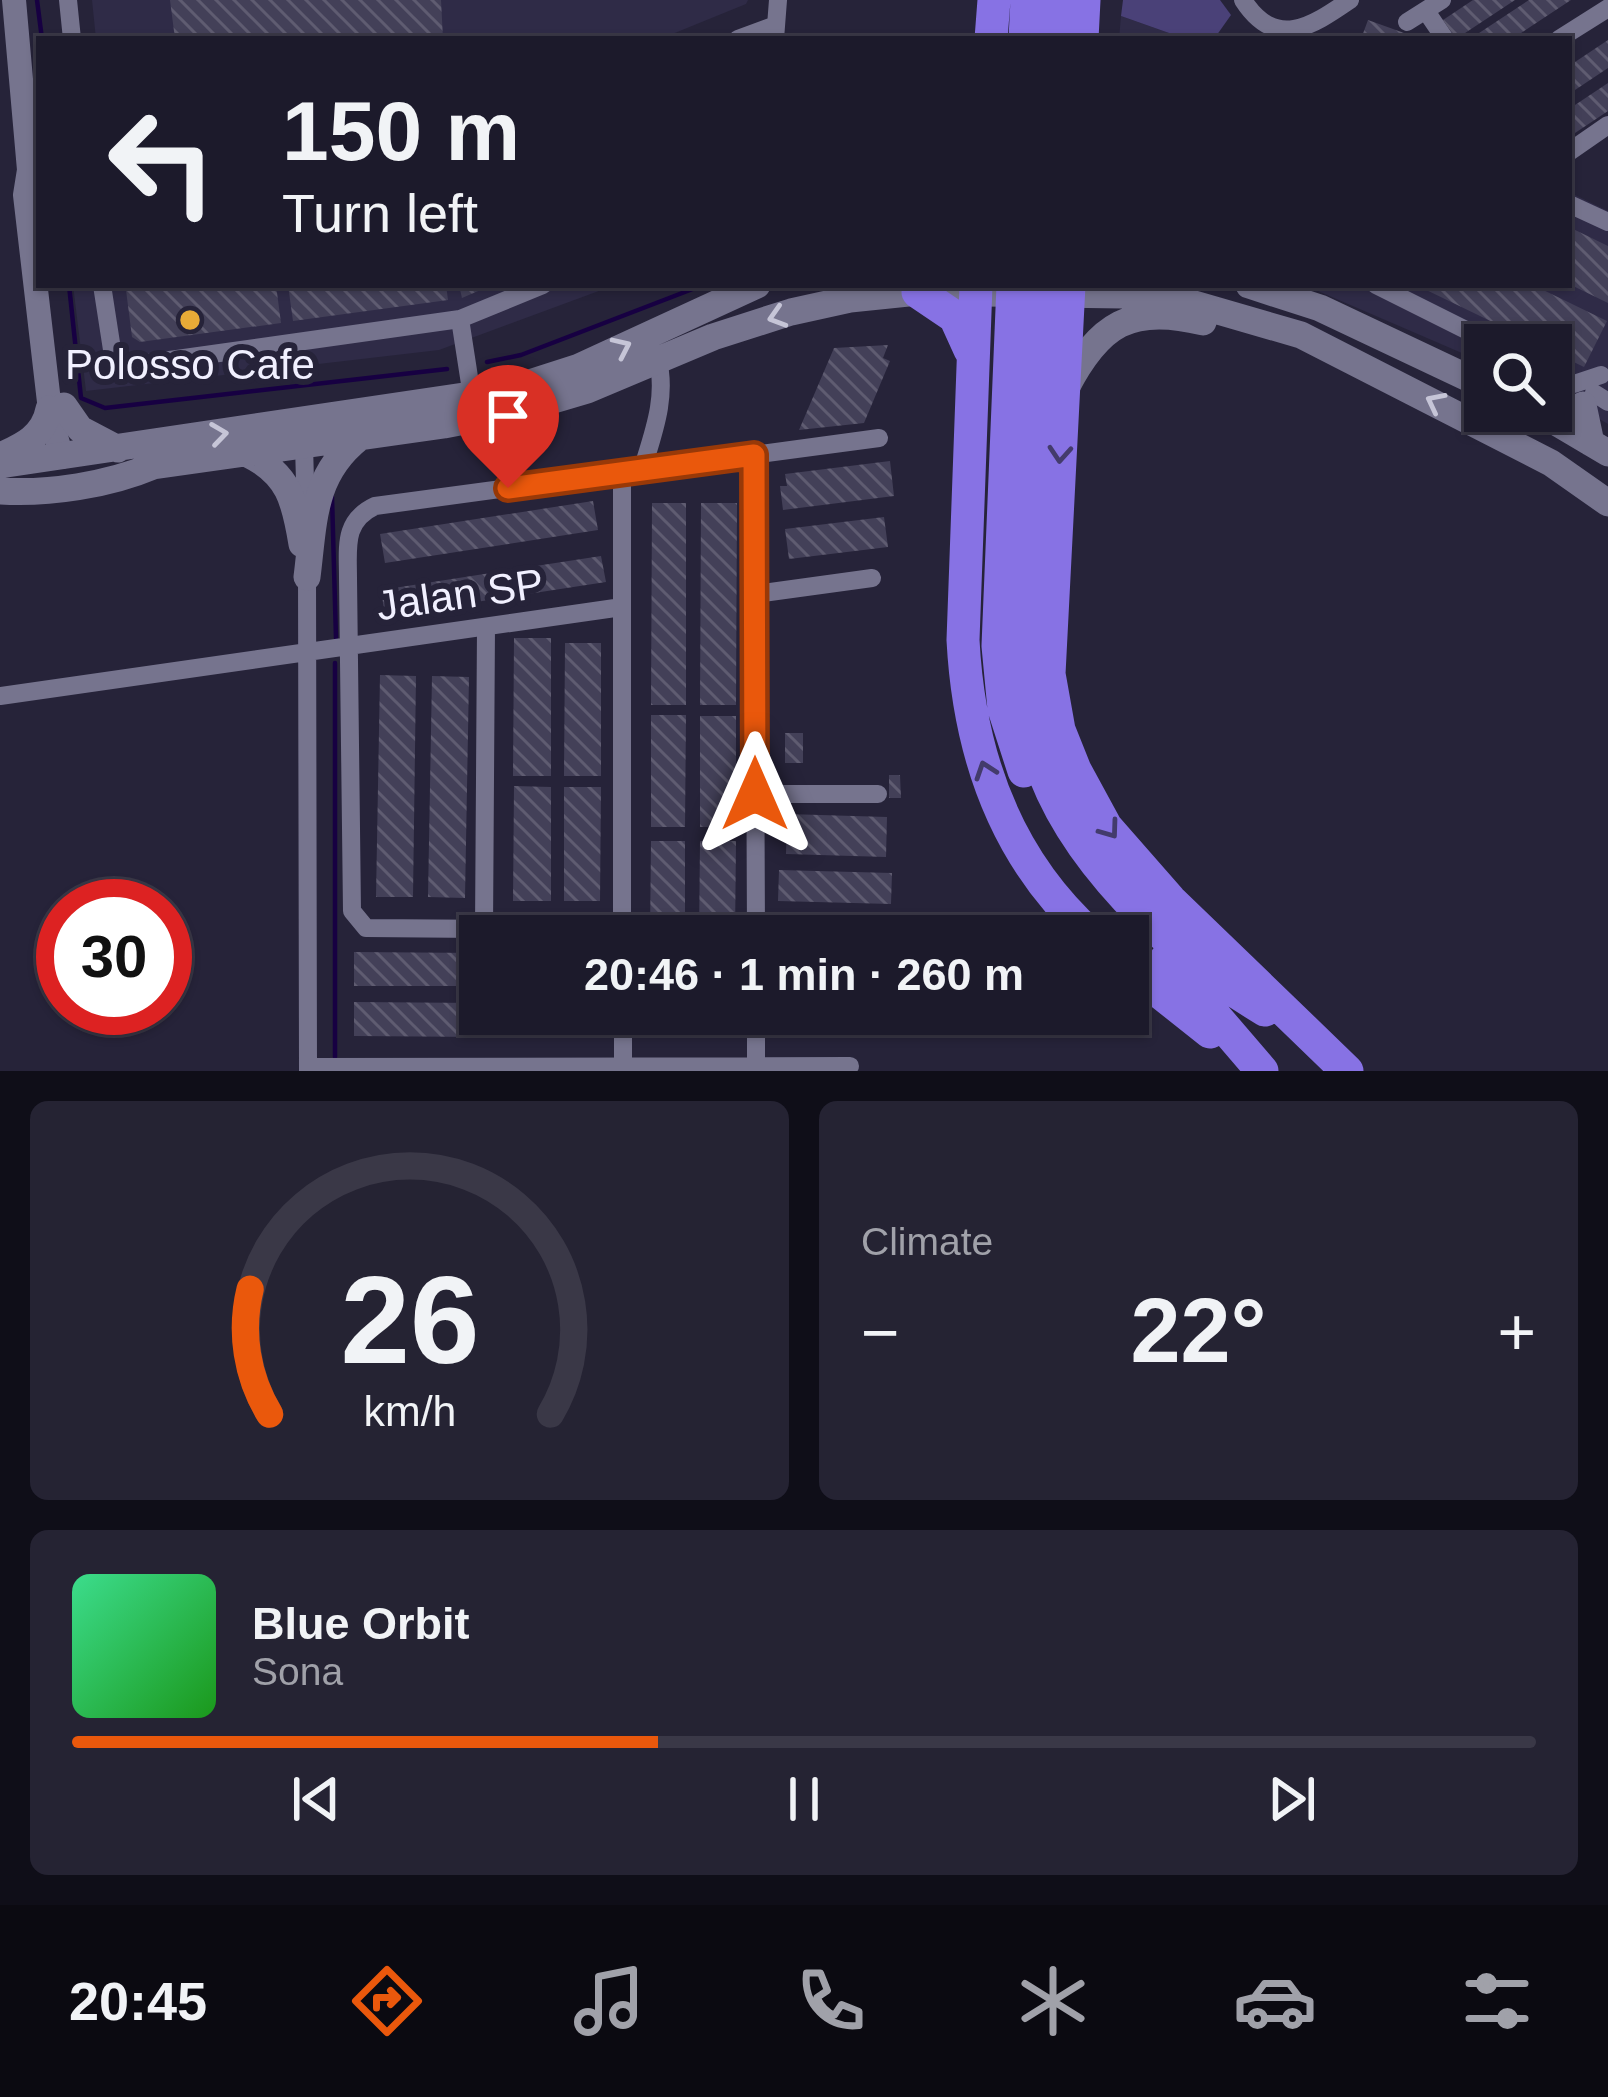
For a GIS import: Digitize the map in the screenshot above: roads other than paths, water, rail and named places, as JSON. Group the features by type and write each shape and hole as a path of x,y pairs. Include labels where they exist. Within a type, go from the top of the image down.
{"highway":[{"path":"991,36 994,0"},
{"path":"1025,36 1027,0"},
{"path":"1049,36 1051,0"},
{"path":"1082,36 1084,0"},
{"path":"1013,288 1011,554 1037,751 1083,847 1187,956 1316,1041"},
{"path":"1058,288 998,646 1004,710 1038,804 1066,850 1174,967 1260,1071"},
{"path":"1058,288 1064,391 1049,674 1059,730 1106,827 1129,856 1348,1071"},
{"path":"976,289 963,640 966,688 978,749 998,811 1041,883 1072,915"},
{"path":"918,292 955,317 972,357"},
{"path":"1149,984 1260,1071"}],"main road":[{"path":"62,457 81,474 359,437 473,408 511,389 579,367 750,288"},
{"path":"0,461 556,401 657,357 850,299 1058,288 1170,296 1301,335 1551,463 1608,503"},
{"path":"1258,288 1319,308 1464,376"},
{"path":"1064,391 1085,353 1108,328 1154,315 1184,317 1315,355 1340,354"},
{"path":"1572,410 1593,389"},
{"path":"1593,389 1603,450"},
{"path":"0,461 33,438 57,408 80,429 118,449"},
{"path":"1572,431 1603,450"},
{"path":"307,578 326,473 332,461 359,437"},
{"path":"248,454 275,470 293,495 307,578"},
{"path":"0,489 48,479 56,474 62,457"},
{"path":"1551,463 1588,474 1608,487"},
{"path":"0,489 67,487 129,476 153,466"}],"street":[{"path":"68,0 73,36"},
{"path":"776,32 778,0"},
{"path":"1244,0 1254,16 1272,26 1306,30 1350,0"},
{"path":"1407,22 1434,5 1444,36"},
{"path":"1564,36 1608,8"},
{"path":"10,12 36,194"},
{"path":"1572,150 1608,125"},
{"path":"29,170 25,195 36,268"},
{"path":"1572,205 1608,223"},
{"path":"39,288 57,408"},
{"path":"50,288 62,457"},
{"path":"104,288 118,364 460,319 536,288"},
{"path":"1382,288 1464,329"},
{"path":"460,319 473,408"},
{"path":"622,915 622,607 632,471 659,414 657,357"},
{"path":"459,929 366,928 352,911 351,526 366,510 879,438"},
{"path":"304,445 308,1069 850,1066"},
{"path":"754,455 756,915"},
{"path":"755,594 872,578"},
{"name":"Jalan SP","path":"0,696 622,607"},
{"path":"484,915 486,627"},
{"path":"755,794 878,794"},
{"path":"622,1035 622,1066"},
{"path":"756,1035 756,1066"}],"waterway":[{"path":"37,0 42,36"},
{"path":"69,288 81,398 105,408 447,369"},
{"path":"487,362 521,355 695,288"},
{"path":"332,497 336,638"},
{"path":"335,663 335,1057"}],"place":[{"name":"Polosso Cafe","path":"190,320"}]}
